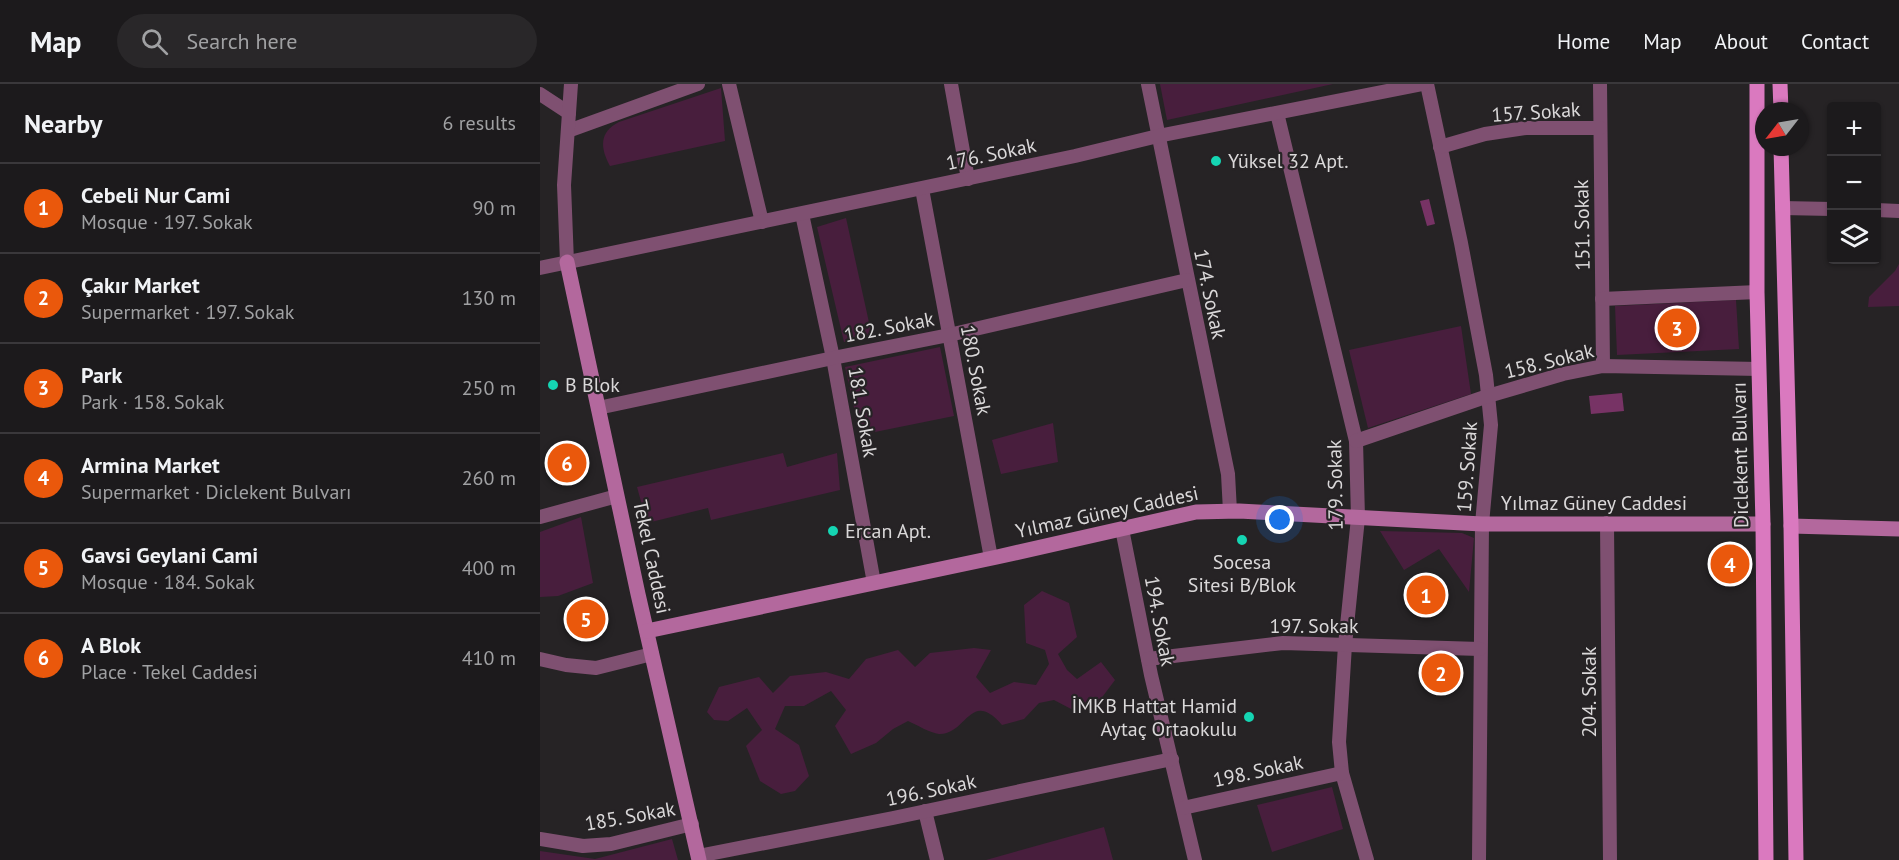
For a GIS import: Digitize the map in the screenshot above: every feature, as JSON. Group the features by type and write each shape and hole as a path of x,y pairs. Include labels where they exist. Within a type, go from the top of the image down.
{"main road":[{"name":"Diclekent Bulvarı","path":"1757,84 1757,292 1763,524 1766,860"},
{"path":"1780,84 1780,102"},
{"path":"1781,156 1791,525 1796,860"}],"street":[{"path":"540,268 567,262 564,185 571,84"},
{"path":"568,131 698,84"},
{"path":"729,84 762,222"},
{"path":"951,84 968,179"},
{"name":"174. Sokak","path":"1148,84 1228,474 1230,511"},
{"name":"176. Sokak","path":"567,262 922,189 1158,136 1425,84"},
{"name":"159. Sokak","path":"1425,84 1461,243 1486,375 1491,425 1482,524 1479,860"},
{"name":"151. Sokak","path":"1600,84 1603,366"},
{"path":"540,94 569,113"},
{"name":"179. Sokak","path":"1277,113 1356,441 1358,518 1345,645 1339,742 1342,773 1367,860"},
{"name":"157. Sokak","path":"1440,147 1485,134 1526,128 1600,128"},
{"name":"180. Sokak","path":"922,189 991,558"},
{"path":"1782,208 1827,209"},
{"path":"1881,210 1899,211"},
{"name":"181. Sokak","path":"802,214 833,358 874,583"},
{"name":"Tekel Caddesi","path":"567,262 699,858"},
{"name":"182. Sokak","path":"598,408 949,335 1187,280"},
{"path":"1602,299 1757,292"},
{"name":"158. Sokak","path":"1356,441 1488,396 1563,374 1603,366 1759,369"},
{"path":"540,517 617,496"},
{"name":"Yılmaz Güney Caddesi","path":"647,631 1196,512 1230,511 1482,524 1763,524"},
{"name":"204. Sokak","path":"1607,523 1610,860"},
{"path":"1791,525 1899,528"},
{"name":"194. Sokak","path":"1122,529 1148,659 1195,860"},
{"name":"197. Sokak","path":"1148,659 1283,643 1480,649"},
{"path":"540,659 596,668 652,654"},
{"name":"196. Sokak","path":"699,858 1172,759"},
{"name":"198. Sokak","path":"1183,808 1342,773"},
{"path":"925,811 937,860"},
{"name":"185. Sokak","path":"540,839 583,846 611,844 692,824"}],"shaded area":[{"path":"1160,84 1333,84 1167,120"},
{"path":"721,88 725,141 610,166 604,153 603,141 612,126"},
{"path":"1429,199 1435,224 1427,226 1420,201"},
{"path":"846,218 872,336 844,342 817,227"},
{"path":"1899,264 1899,306 1868,307 1869,297"},
{"path":"1736,300 1739,349 1617,355 1615,306"},
{"path":"1461,326 1471,394 1368,428 1349,350"},
{"path":"940,347 954,416 860,435 845,367"},
{"path":"1622,393 1624,411 1591,414 1589,396"},
{"path":"1053,423 1058,462 1001,474 992,440"},
{"path":"783,453 787,467 837,453 840,490 711,520 708,508 647,523 637,487"},
{"path":"581,517 593,583 558,596 540,597 540,532"},
{"path":"1380,531 1462,533 1474,538 1469,592 1439,549 1404,570"},
{"path":"1042,591 1069,603 1077,637 1058,654 1067,670 1077,679 1101,662 1115,680 1097,704 1073,710 1054,700 1039,703 1024,719 1002,725 983,711 975,712 956,728 939,734 908,721 893,729 876,743 851,754 835,726 846,710 831,691 804,706 785,706 775,729 799,745 809,776 795,791 781,794 760,781 746,746 762,730 747,708 728,721 714,720 707,712 719,687 759,677 773,693 790,676 826,672 849,679 866,659 898,650 915,667 930,653 974,648 991,650 976,677 990,693 1014,682 1036,685 1049,664 1045,650 1026,643 1024,605"},
{"path":"1332,787 1343,829 1272,852 1257,805"},
{"path":"1104,827 1113,860 986,860"},
{"path":"672,839 678,860 540,860 540,851 595,859"}],"place":[{"name":"Yüksel 32 Apt.","path":"1216,161"},
{"name":"Park","path":"1677,328"},
{"name":"B Blok","path":"553,385"},
{"name":"A Blok","path":"567,463"},
{"name":"Ercan Apt.","path":"833,531"},
{"name":"Socesa Sitesi B/Blok","path":"1242,540"},
{"name":"Armina Market","path":"1730,564"},
{"name":"Cebeli Nur Cami","path":"1426,595"},
{"name":"Gavsi Geylani Cami","path":"586,619"},
{"name":"Çakır Market","path":"1441,673"},
{"name":"İMKB Hattat Hamid Aytaç Ortaokulu","path":"1249,717"}]}
